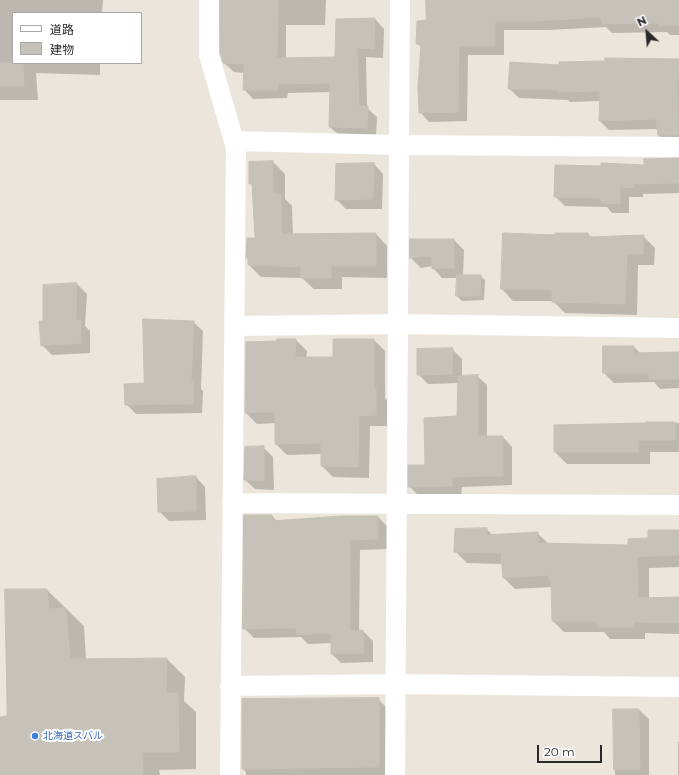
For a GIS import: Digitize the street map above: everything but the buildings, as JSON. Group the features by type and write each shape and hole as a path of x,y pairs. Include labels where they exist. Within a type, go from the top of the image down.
{"street":[{"path":"209,0 209,55 236,148 230,775"},
{"path":"395,775 400,0"},
{"path":"234,141 399,145 679,147"},
{"path":"234,326 398,324 679,328"},
{"path":"232,503 679,505"},
{"path":"230,686 396,684 679,686"}],"place":[{"name":"北海道スバル","path":"35,736"}]}
